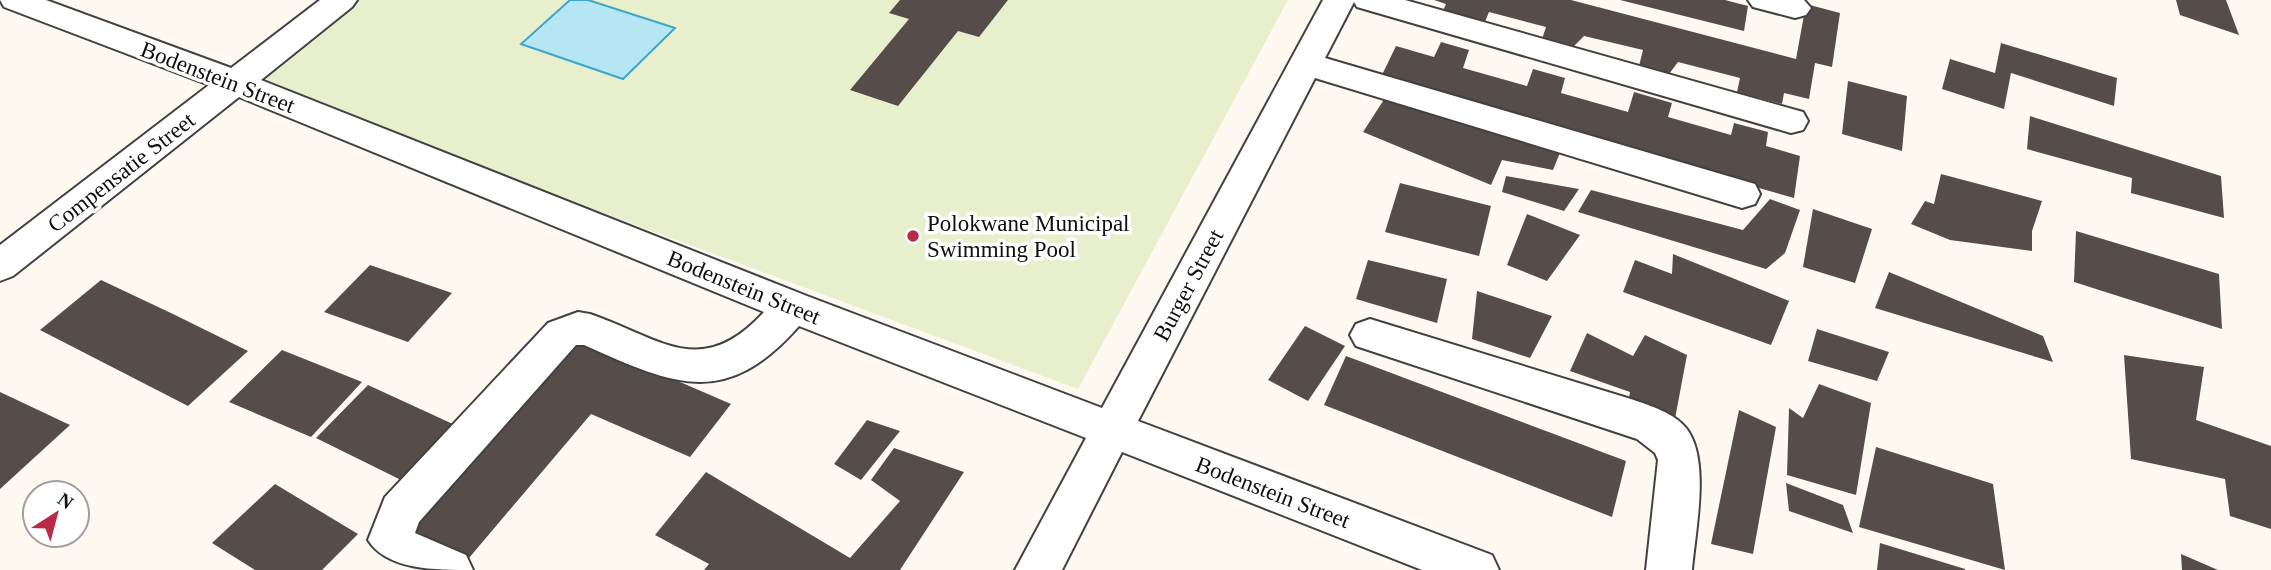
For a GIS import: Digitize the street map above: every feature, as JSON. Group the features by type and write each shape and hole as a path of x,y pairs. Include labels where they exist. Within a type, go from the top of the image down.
{"street":[{"name":"Bodenstein Street","path":"15,0 236,83 793,307 1476,570"},
{"name":"Compensatie Street","path":"0,267 341,0"},
{"name":"Burger Street","path":"1038,570 1339,0"},
{"path":"1368,0 1791,121"},
{"path":"1764,0 1795,8"},
{"path":"1305,64 1742,194"},
{"path":"450,570 399,548 390,540 393,527 413,497 562,334 578,328 590,330 680,367 708,368 748,351 793,307"},
{"path":"1370,335 1634,418 1652,426 1671,440 1679,460 1669,570"}],"green space":[{"name":"Polokwane Municipal Swimming Pool","path":"357,0 1288,0 1078,389 253,83"}],"water":[{"path":"570,0 588,0 675,28 623,79 521,44"}],"building":[{"path":"900,0 1008,0 979,37 958,31 898,106 850,90 909,19 889,13"},
{"path":"1434,0 1571,0 1796,59 1806,4 1840,13 1832,67 1815,63 1809,99 1784,93 1782,104 1737,92 1740,78 1678,62 1669,74 1639,66 1643,50 1584,36 1570,50 1541,42 1546,27 1489,12 1482,29 1440,18 1446,4"},
{"path":"1620,0 1725,0 1748,6 1744,31"},
{"path":"2176,0 2226,0 2239,35 2180,15"},
{"path":"1441,42 1469,50 1463,68 1527,86 1533,69 1565,78 1561,93 1628,112 1634,92 1672,103 1668,117 1731,135 1734,123 1768,132 1766,146 1800,156 1794,198 1380,79 1396,46 1434,57"},
{"path":"2001,43 2117,78 2114,106 2011,73 2004,109 1942,89 1950,59 1995,73"},
{"path":"1848,81 1907,96 1902,151 1842,134"},
{"path":"1385,98 1561,150 1553,170 1502,160 1491,185 1363,132"},
{"path":"2030,116 2221,176 2224,218 2131,193 2132,178 2027,149"},
{"path":"1941,174 2042,201 2032,231 2032,251 1950,240 1911,224 1925,201 1934,204"},
{"path":"1506,176 1579,189 1564,211 1502,192"},
{"path":"1400,183 1491,206 1479,256 1385,232"},
{"path":"1591,190 1743,230 1770,199 1800,210 1785,253 1766,269 1578,212"},
{"path":"1813,209 1872,229 1855,283 1803,267"},
{"path":"1527,214 1580,235 1547,281 1507,265"},
{"path":"2076,231 2219,274 2222,329 2074,282"},
{"path":"1673,254 1789,301 1771,345 1623,292 1635,260 1672,274"},
{"path":"1368,260 1447,279 1437,323 1356,299"},
{"path":"370,265 452,293 408,342 324,312"},
{"path":"1889,272 2043,336 2053,362 1875,308"},
{"path":"101,280 248,351 188,406 40,330"},
{"path":"1477,291 1552,316 1530,358 1472,339"},
{"path":"1305,326 1345,346 1308,401 1268,380"},
{"path":"1817,329 1889,352 1877,381 1808,361"},
{"path":"1587,333 1633,356 1645,335 1687,355 1674,424 1626,415 1630,392 1570,371"},
{"path":"576,337 731,404 690,457 591,414 469,558 407,527"},
{"path":"282,350 362,382 311,437 229,402"},
{"path":"2124,355 2204,367 2196,420 2271,446 2271,529 2230,516 2225,479 2131,459"},
{"path":"1346,356 1626,461 1612,517 1324,405"},
{"path":"1819,384 1871,403 1856,495 1787,475 1789,408 1803,418"},
{"path":"368,385 455,425 403,481 316,438"},
{"path":"0,392 70,425 0,489"},
{"path":"1739,410 1776,427 1753,554 1711,544"},
{"path":"867,420 900,431 861,480 834,464"},
{"path":"1876,447 1993,484 2005,570 1859,527"},
{"path":"894,448 964,472 900,570 704,570 709,564 655,535 706,472 850,558 900,501 871,480"},
{"path":"1786,483 1843,505 1853,533 1789,511"},
{"path":"275,484 358,534 322,570 255,570 212,543"},
{"path":"1880,543 1965,569 1965,570 1877,570"},
{"path":"2181,554 2218,570 2182,570"}],"place":[{"name":"Polokwane Municipal Swimming Pool","path":"913,236"}]}
